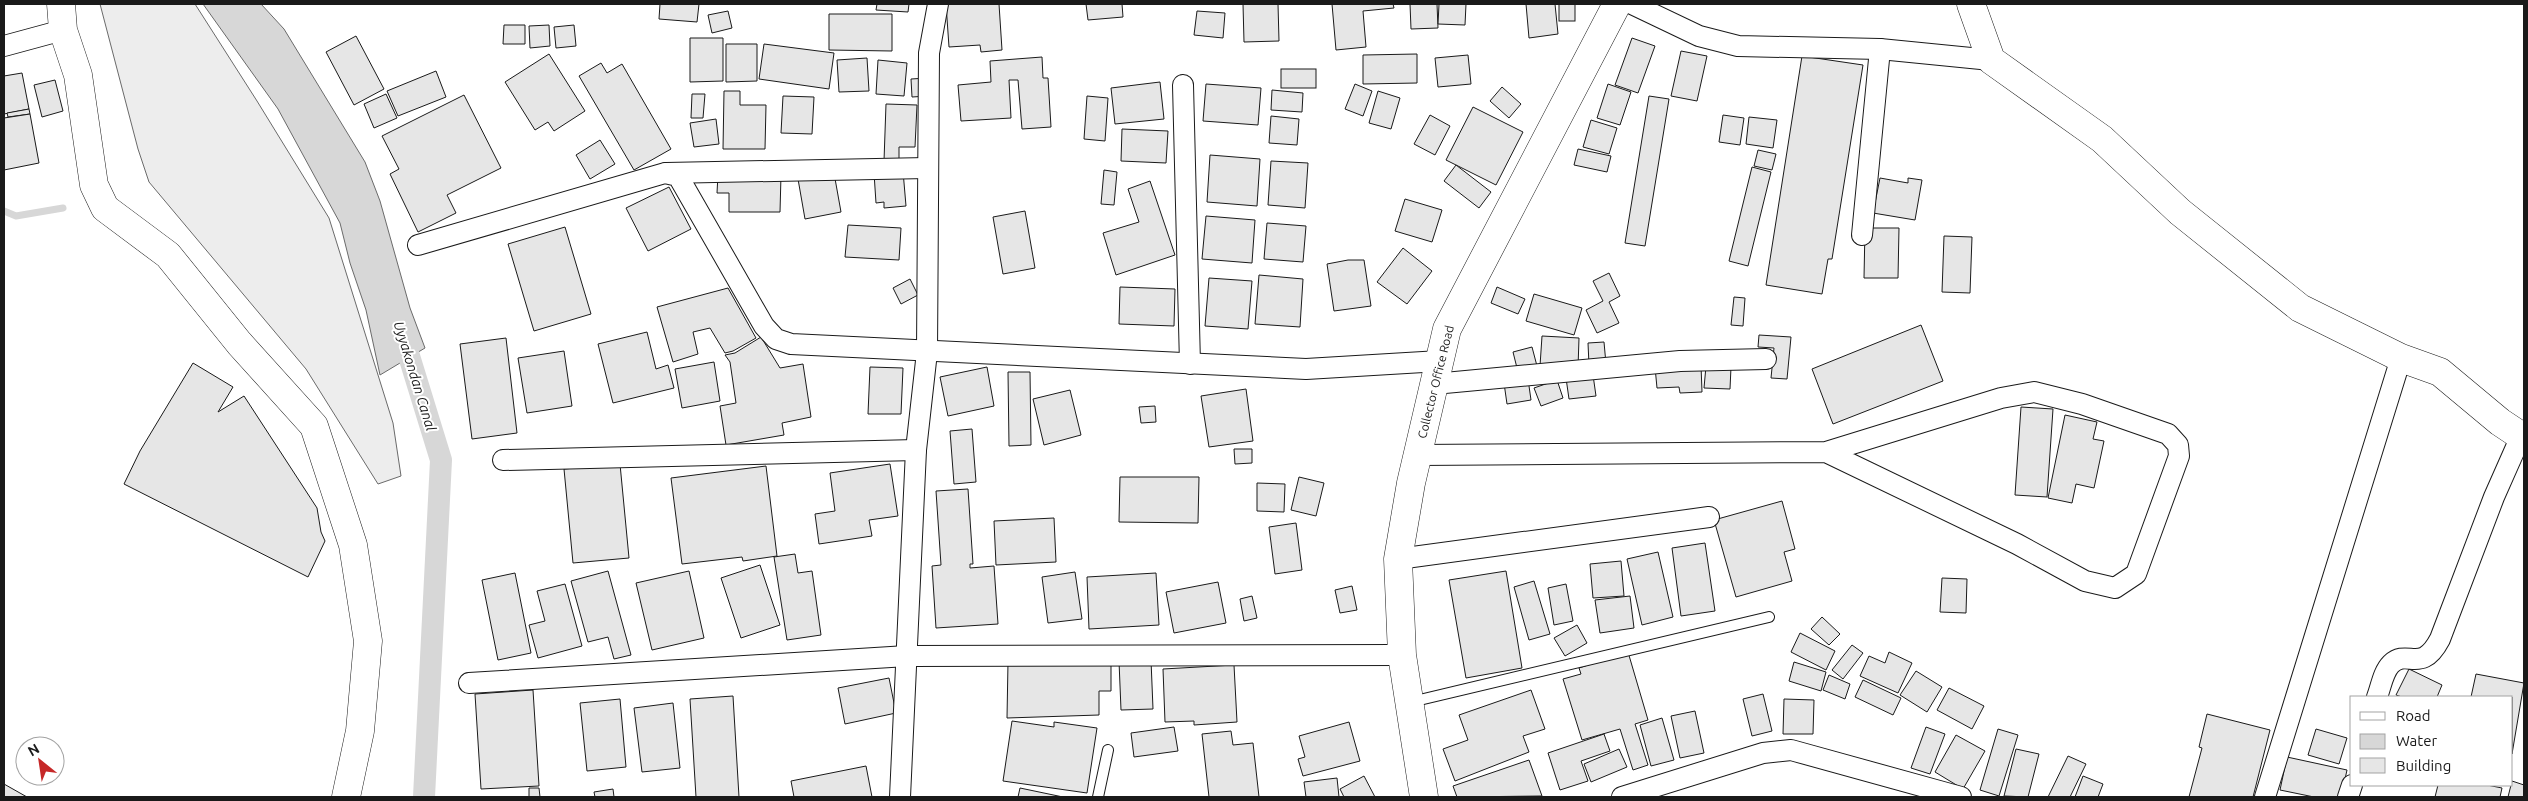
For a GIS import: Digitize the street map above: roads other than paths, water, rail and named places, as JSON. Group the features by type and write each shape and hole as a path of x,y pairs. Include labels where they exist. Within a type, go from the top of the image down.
{"street":[{"path":"900,797 916,450 927,352 928,53 938,4"},
{"name":"Collector Office Road","path":"1424,797 1402,655 1398,559 1417,455 1447,329 1617,4"},
{"path":"1632,4 1699,36 1738,46 1880,49 1991,60 2102,139 2180,212 2300,308 2401,358 2440,372 2500,422 2522,437 2494,497 2433,653 2420,661 2400,659 2392,663 2387,670 2377,696"},
{"path":"1971,4 1991,60"},
{"path":"4,46 62,17 78,74 94,185 105,208 168,255 239,343 314,426 353,545 368,641 360,731 346,797"},
{"path":"1862,235 1880,49"},
{"path":"1183,85 1190,364"},
{"path":"418,246 665,173 927,168"},
{"path":"665,173 678,176 764,326 776,339 791,344 1190,364 1437,373 1680,361 1766,359"},
{"path":"2266,797 2401,358"},
{"path":"1417,455 1826,452 2001,398 2034,392 2082,404 2168,434 2178,445 2179,456 2136,574 2115,588 2085,581 2017,544 1826,452"},
{"path":"503,460 916,450"},
{"path":"1398,559 1709,517"},
{"path":"469,683 907,656 1402,655"},
{"path":"1622,797 1763,753 1791,750 1961,797"}],"lane":[{"path":"1410,702 1768,617"},
{"path":"1098,797 1108,750"}],"water":[{"path":"203,4 261,4 284,29 365,162 380,201 410,308 425,348 380,375 366,310 350,263 340,223 278,109"}],"waterway":[{"path":"4,211 16,216 63,208"},
{"name":"Uyyakondan Canal","path":"401,330 441,460 424,797"}]}
